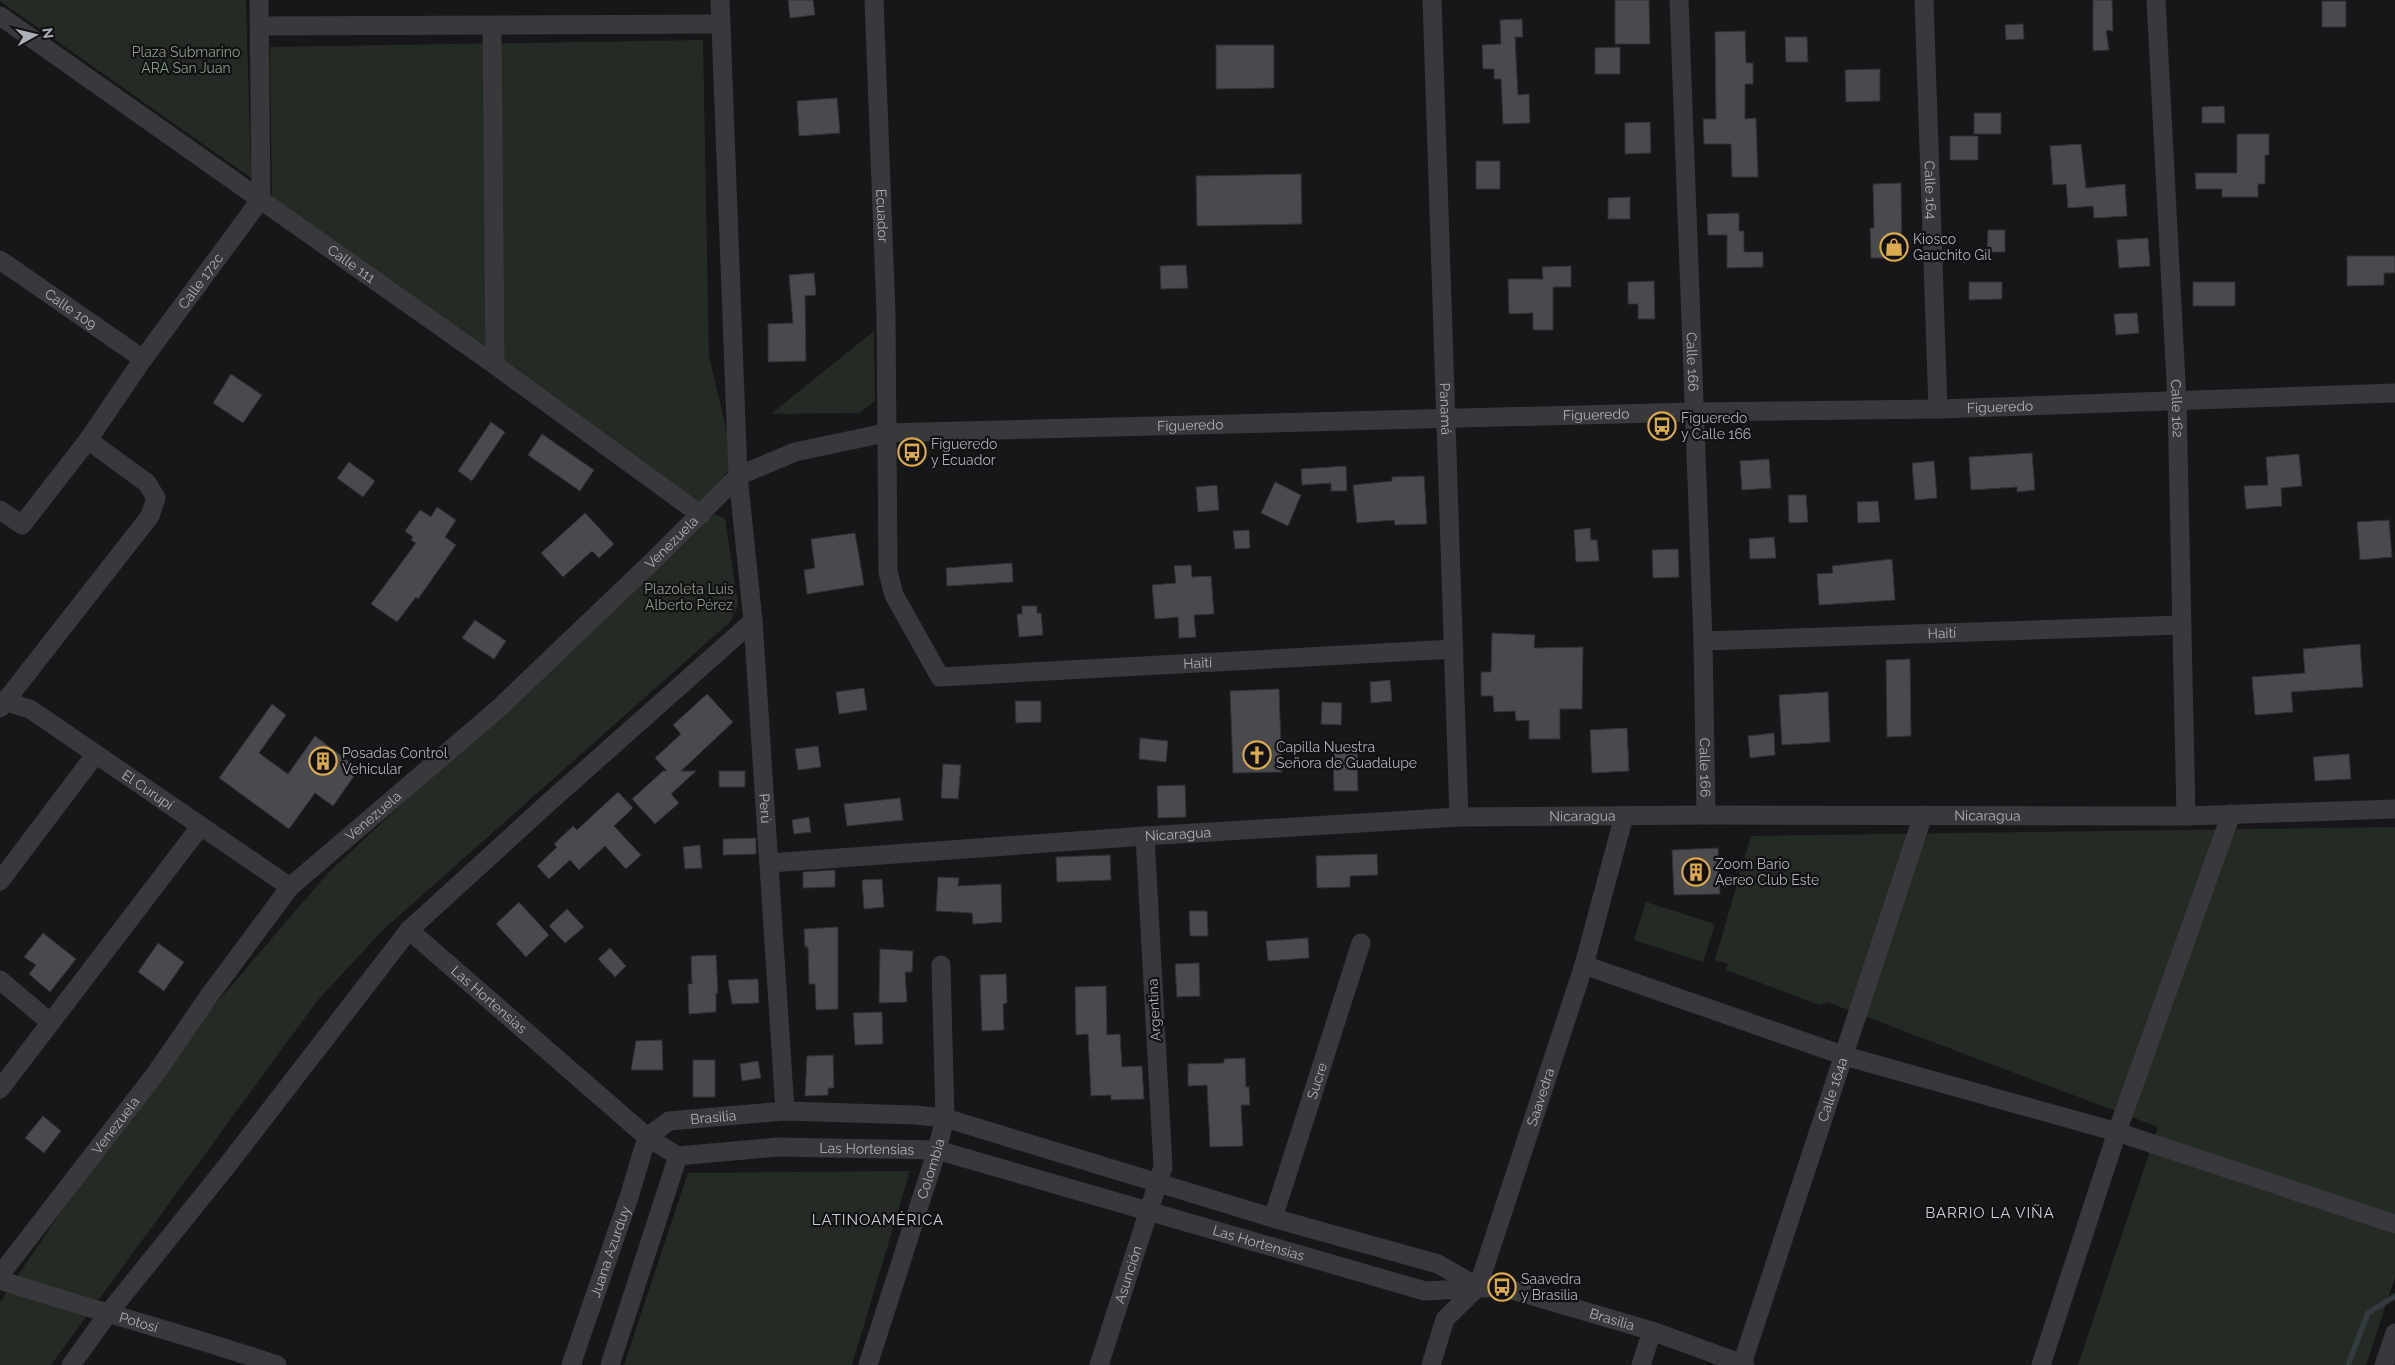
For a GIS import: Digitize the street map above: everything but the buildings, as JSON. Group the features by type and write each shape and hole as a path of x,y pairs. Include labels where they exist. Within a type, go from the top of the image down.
{"street":[{"path":"259,0 261,199"},
{"name":"Perú","path":"720,0 738,476 753,621 785,1111"},
{"name":"Ecuador","path":"874,0 886,313 885,433 888,572 894,595 940,677"},
{"name":"Panamá","path":"1432,0 1448,420 1460,817"},
{"name":"Calle 166","path":"1679,0 1703,641 1706,815"},
{"name":"Calle 164","path":"1924,0 1938,409"},
{"name":"Calle 162","path":"2156,0 2177,401 2186,816"},
{"name":"Calle 111","path":"0,16 261,199 701,515"},
{"path":"260,26 721,24"},
{"path":"492,26 495,366"},
{"name":"Calle 172c","path":"0,510 22,525 88,440 143,359 261,199"},
{"name":"Calle 109","path":"0,260 143,359"},
{"name":"Figueredo","path":"885,433 1448,420 1693,412 1938,409 2395,393"},
{"name":"Venezuela","path":"0,1275 156,1073 209,996 290,887 498,709 701,515 738,476 795,452 885,433"},
{"path":"2,703 150,516 156,498 147,483 88,440"},
{"path":"71,1365 107,1315 226,1167 409,930 546,804 753,621"},
{"name":"Haití","path":"1703,641 2181,625"},
{"name":"Haití","path":"940,677 1454,649"},
{"name":"El Curupí","path":"2,703 30,709 290,887"},
{"path":"0,881 96,755"},
{"name":"Nicaragua","path":"770,863 1144,836 1460,817 1706,815 2186,816 2395,809"},
{"path":"2042,1365 2117,1132 2231,814"},
{"name":"Calle 164a","path":"1743,1364 1923,815"},
{"name":"Saavedra","path":"1431,1365 1445,1319 1478,1287 1584,965 1624,816"},
{"path":"0,1089 200,827"},
{"name":"Argentina","path":"1144,836 1163,1168 1159,1184"},
{"name":"Las Hortensias","path":"409,930 647,1137 678,1156 778,1147 937,1150 1425,1292 1478,1287"},
{"name":"Sucre","path":"1273,1218 1361,944"},
{"name":"Colombia","path":"868,1365 937,1150 945,1118 941,965"},
{"path":"1584,965 1844,1056 2117,1132 2395,1224"},
{"path":"0,980 51,1023"},
{"name":"Las Hortensias","path":"785,1111 945,1118 1273,1218 1438,1264 1478,1287"},
{"name":"Brasilia","path":"647,1137 669,1121 785,1111"},
{"name":"Juana Azurduy","path":"571,1365 629,1196 647,1137"},
{"path":"610,1365 678,1156"},
{"name":"Asunción","path":"1099,1365 1159,1184"},
{"name":"Potosí","path":"0,1280 107,1315 189,1336 277,1365"},
{"name":"Brasilia","path":"1478,1287 1502,1287 1652,1331 1743,1364"},
{"path":"1641,1365 1652,1331"},
{"path":"2384,1365 2395,1333"}],"green space":[{"name":"Plaza Submarino ARA San Juan","path":"0,0 246,0 251,178 0,1"},
{"path":"703,40 709,356 734,462 694,517 272,212 270,47"},
{"path":"874,331 875,401 859,413 771,414"},
{"name":"Plazoleta Luis Alberto Pérez","path":"712,514 725,518 738,605 730,622 384,929 317,1001 51,1365 0,1365 0,1302 148,1083 328,873"},
{"path":"2395,827 2395,1277 2366,1365 2078,1365 2158,1127 1827,1002 1819,1005 1726,970 1728,964 1715,960 1751,836"},
{"path":"1646,902 1715,924 1703,962 1634,940"},
{"path":"910,1171 852,1365 624,1365 688,1173"}],"waterway":[{"path":"2348,1365 2368,1313 2395,1296"}],"place":[{"name":"Kiosco Gauchito Gil","path":"1894,247"},
{"name":"Figueredo y Calle 166","path":"1662,426"},
{"name":"Figueredo y Ecuador","path":"912,452"},
{"name":"Capilla Nuestra Señora de Guadalupe","path":"1257,755"},
{"name":"Posadas Control Vehicular","path":"323,761"},
{"name":"Zoom Bario Aereo Club Este","path":"1696,872"},
{"name":"Saavedra y Brasilia","path":"1502,1287"}],"district":[{"name":"BARRIO LA VIÑA","path":"1990,1213"},
{"name":"LATINOAMÉRICA","path":"878,1220"}]}
